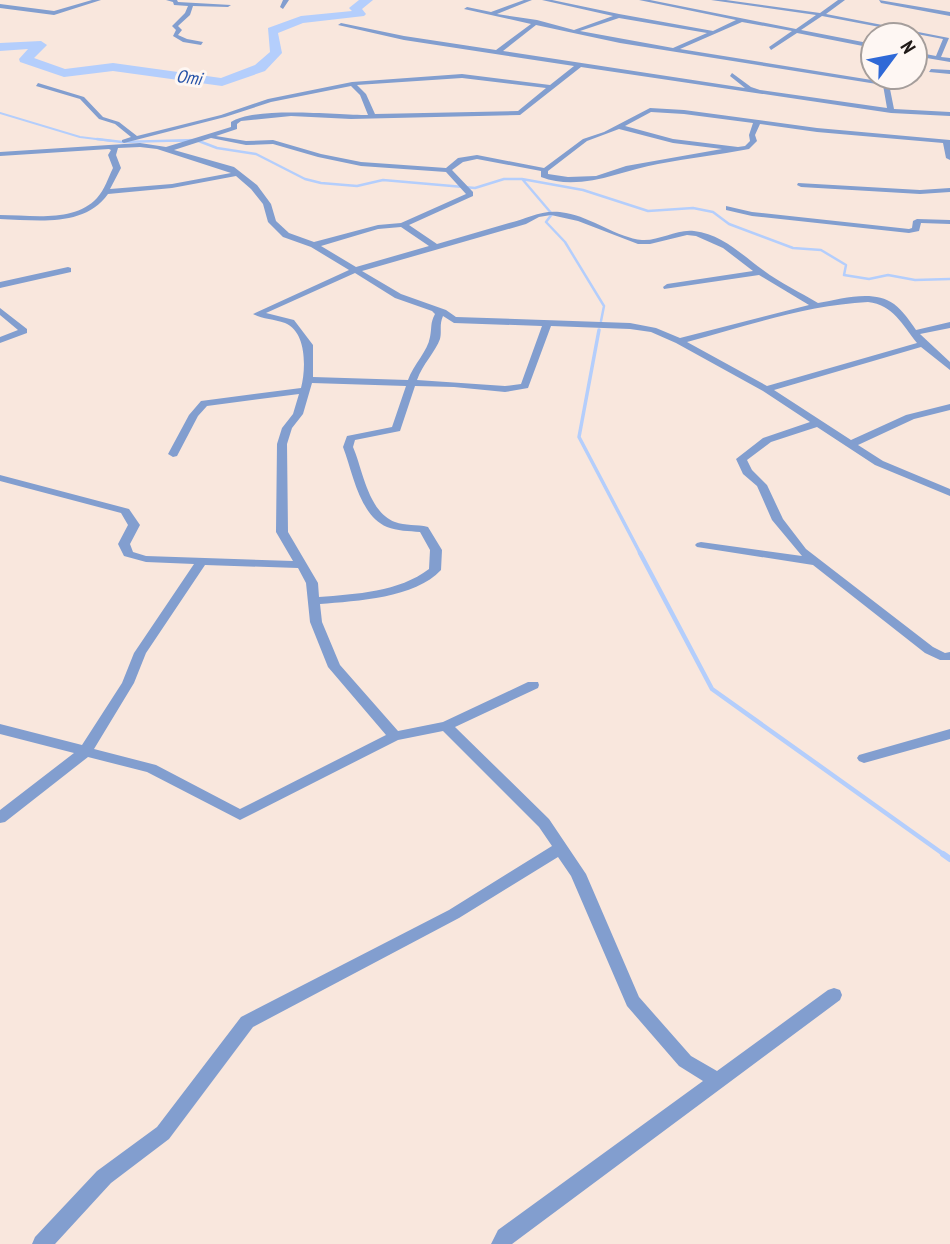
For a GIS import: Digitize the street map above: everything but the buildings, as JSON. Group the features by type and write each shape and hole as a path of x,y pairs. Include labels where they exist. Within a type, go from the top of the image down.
{"street":[{"path":"0,6 54,13 99,0"},
{"path":"169,0 175,1 176,4 228,5"},
{"path":"492,13 529,0"},
{"path":"545,0 711,32"},
{"path":"642,0 859,44"},
{"path":"644,9 672,0"},
{"path":"714,0 787,6 949,37 938,57"},
{"path":"771,48 842,0"},
{"path":"881,1 950,15"},
{"path":"191,4 188,13 176,26 178,30 175,35 185,41 201,43"},
{"path":"467,9 674,49 859,80"},
{"path":"575,31 632,12"},
{"path":"674,49 740,21"},
{"path":"498,52 537,22"},
{"path":"341,25 759,92 891,111 950,114"},
{"path":"929,56 950,60"},
{"path":"164,150 235,128 233,123 239,119 291,114 372,116 520,113 579,65"},
{"path":"931,71 950,72"},
{"path":"732,75 749,89 759,92"},
{"path":"106,146 223,116 270,100 352,84 462,76 550,87"},
{"path":"352,84 363,94 372,116"},
{"path":"38,85 82,98 101,118 117,123 136,138"},
{"path":"887,91 891,111"},
{"path":"210,137 246,143 273,142 320,156 361,164 448,170 461,160 477,157 545,170 585,140 650,110 948,141 950,158"},
{"path":"545,170 544,175 547,178 559,180 568,177 596,178 623,169 691,155 747,148 754,141 752,135 757,122"},
{"path":"617,126 673,141 738,149"},
{"path":"5,154 140,145 223,166 254,187 267,204 277,228 297,240 314,245 398,296 436,310 454,320 630,326 653,330 679,341 766,389 879,463 950,493"},
{"path":"0,217 78,214 93,206 105,192 117,168 112,155 115,149 106,146"},
{"path":"0,163 12,157 5,154"},
{"path":"314,245 378,227 404,225 470,194 448,170"},
{"path":"105,192 172,186 237,174"},
{"path":"801,185 920,192 950,190"},
{"path":"729,208 752,214 909,231 916,229 917,222 950,222"},
{"path":"395,736 334,667 316,622 312,583 282,532 282,444 287,428 298,414 306,386 308,345 299,329 291,322 257,314 355,270 523,222 541,213 576,218 638,242 648,243 694,233 703,235 817,306"},
{"path":"404,225 436,247"},
{"path":"0,285 68,270"},
{"path":"667,286 760,272"},
{"path":"679,341 817,306 848,300 883,301 894,308 923,344 950,367"},
{"path":"0,310 24,331 0,340"},
{"path":"313,601 345,598 411,585 435,570 436,550 424,529 390,524 380,516 364,495 358,469 348,447 351,438 396,429 416,369 435,339 435,323 440,314 436,310"},
{"path":"173,454 194,415 204,403 306,386 454,384 505,389 525,386 547,324"},
{"path":"914,333 950,325"},
{"path":"766,389 923,344"},
{"path":"851,444 910,416 950,407"},
{"path":"818,423 767,440 741,459 747,472 762,485 778,520 802,551 929,650 944,657 950,656"},
{"path":"0,478 125,511 134,525 124,544 128,554 146,559 302,565"},
{"path":"701,545 816,562"},
{"path":"0,818 86,751 128,683 140,653 202,562"},
{"path":"0,729 151,768 240,815 395,736 446,726 533,685"},
{"path":"446,726 544,823 578,874 633,1001 685,1061 717,1080"},
{"path":"864,758 950,734"},
{"path":"42,1244 104,1177 163,1133 247,1022 454,914 559,849"},
{"path":"502,1244 505,1237 571,1186 834,995"}],"waterway":[{"name":"Omi","path":"0,47 41,45 25,59 64,73 113,67 222,82 260,68 276,53 272,31 301,20 360,14 355,8 367,0"},
{"path":"0,113 80,137 112,141"},
{"path":"97,139 122,142 196,140 217,148 256,154 305,179 321,183 357,186 383,180 475,188 504,179 522,179 583,190 648,211 693,208 713,212 729,224 793,248 821,250 846,265 844,275 869,279 888,275 915,280 950,279"},
{"path":"168,141 198,141"},
{"path":"523,180 552,214 546,222 565,242 604,306 601,321"},
{"path":"599,330 579,437 641,555"},
{"path":"640,553 712,689 946,856"},
{"path":"943,854 950,859"}]}
